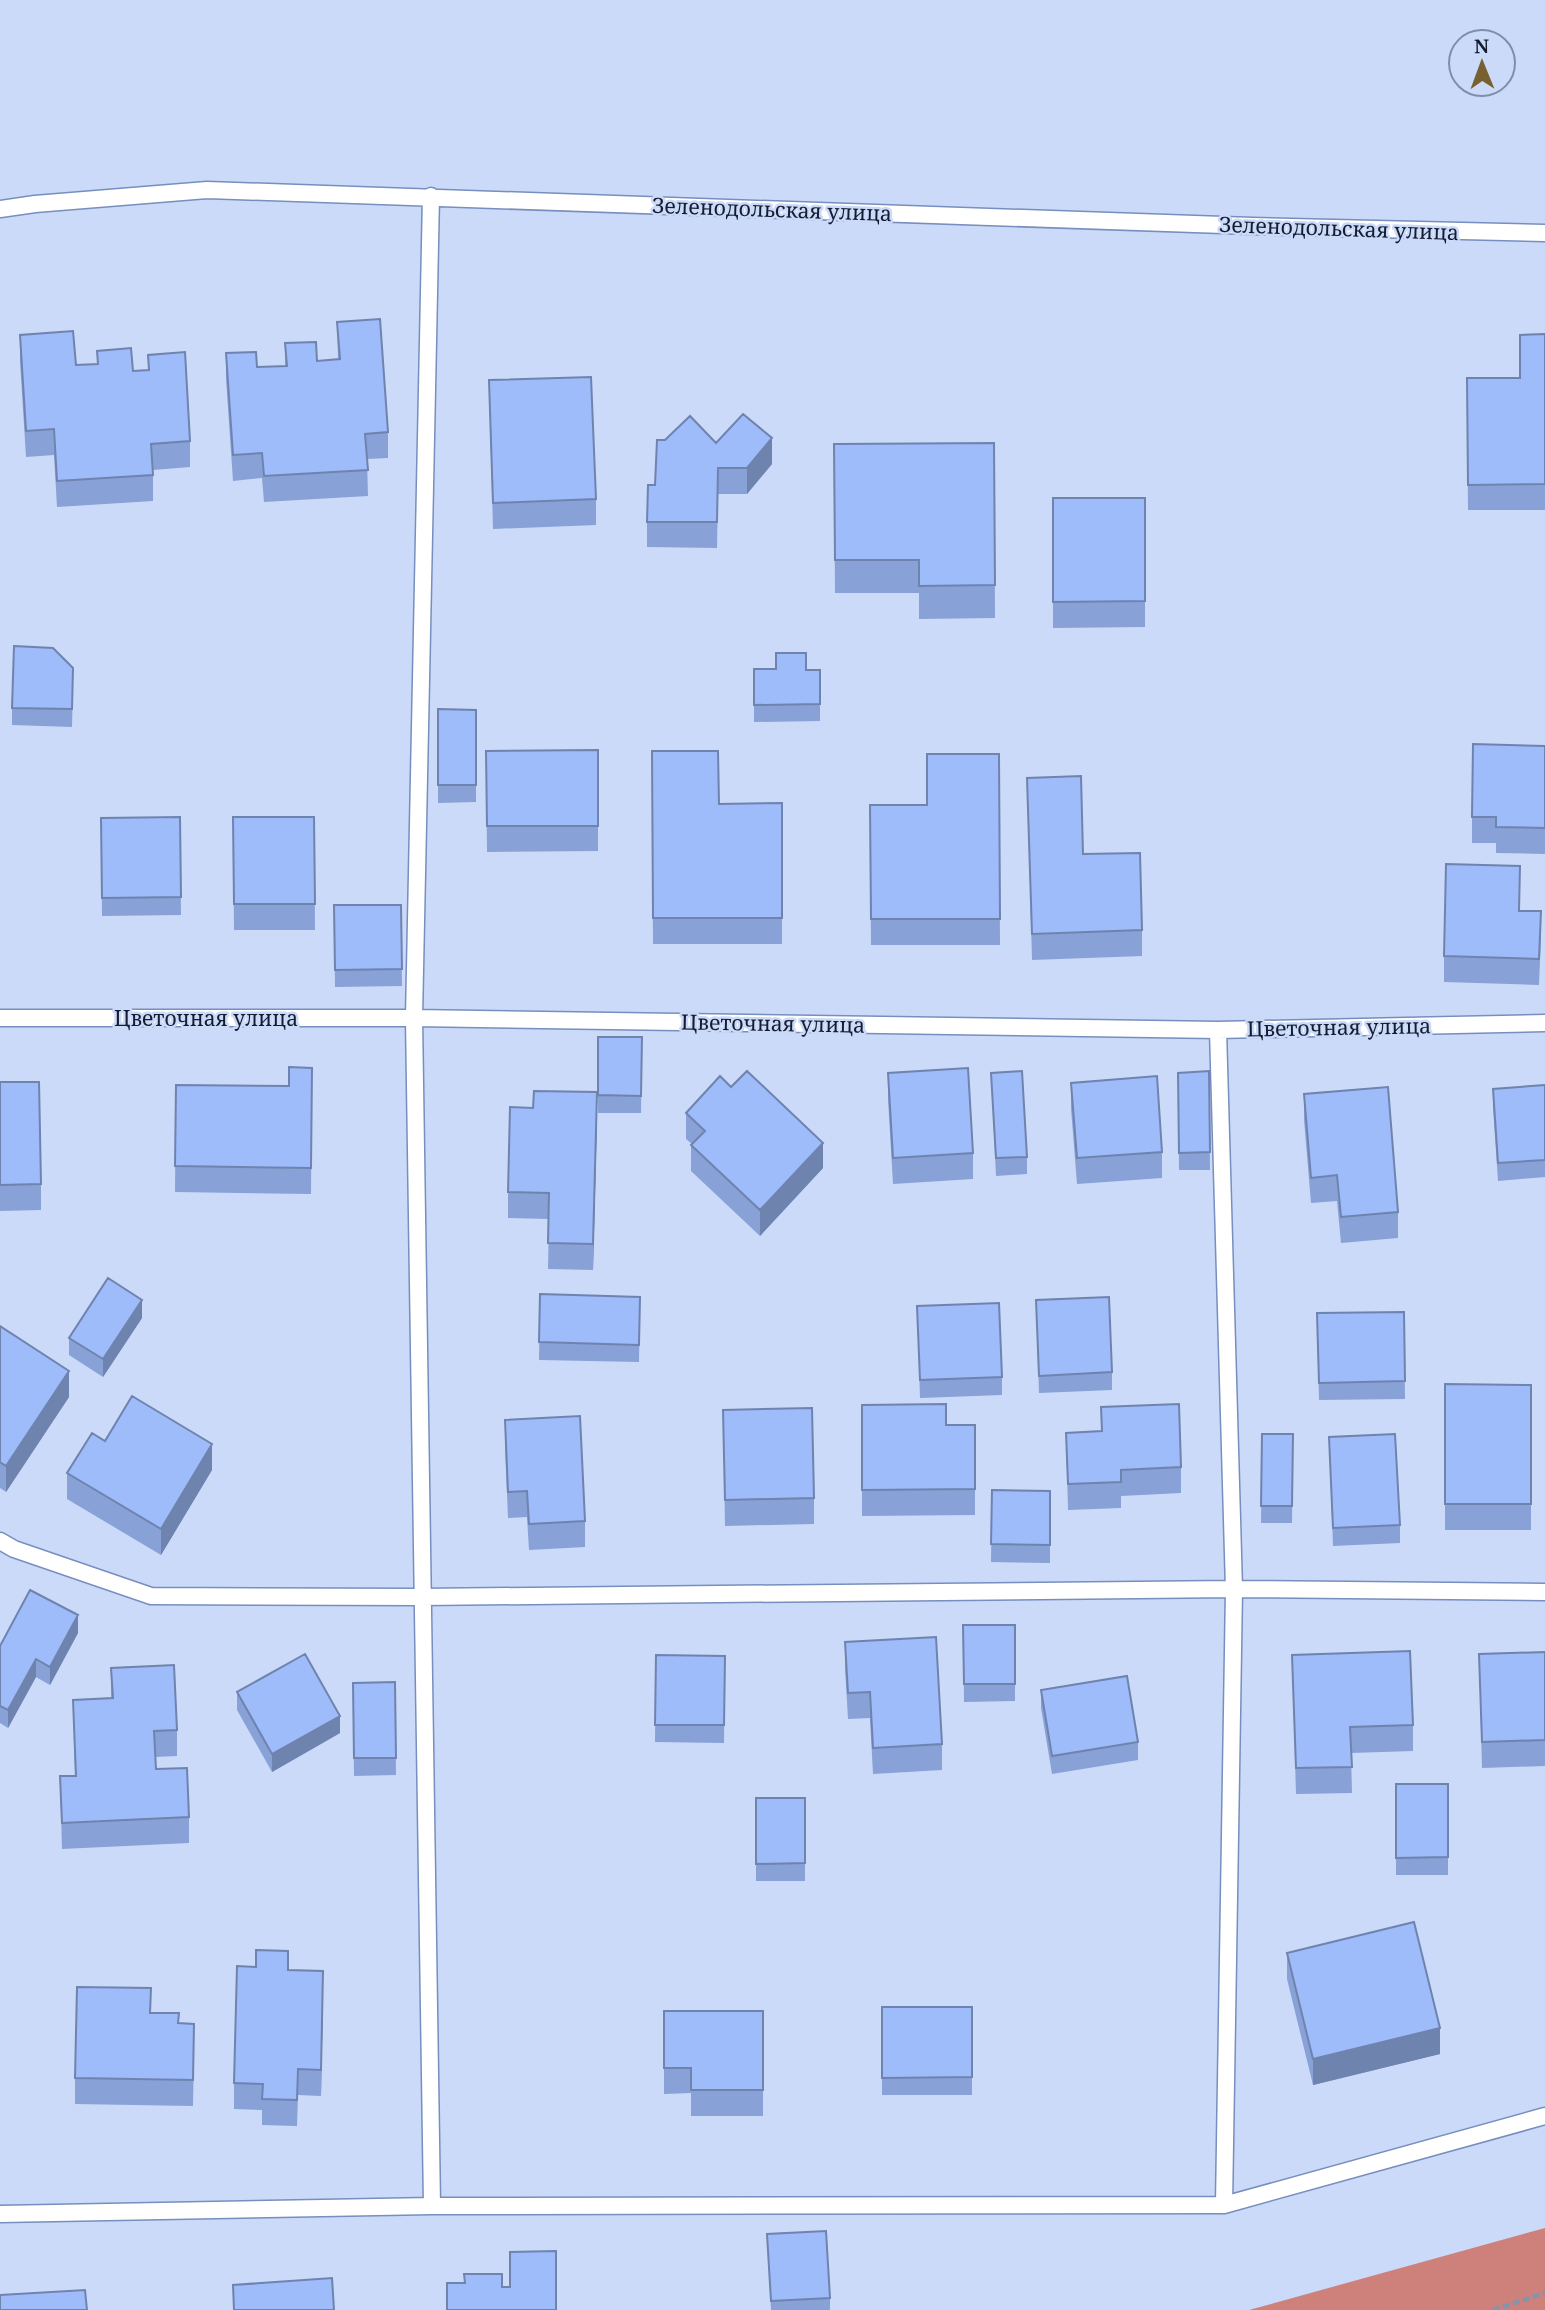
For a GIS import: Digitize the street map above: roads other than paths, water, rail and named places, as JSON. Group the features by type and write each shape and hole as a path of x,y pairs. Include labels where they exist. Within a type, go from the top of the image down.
{"lane":[{"name":"Зеленодольская улица","path":"0,209 207,190 1252,226 1545,233"},
{"path":"430,196 414,1018 432,2206"},
{"name":"Цветочная улица","path":"0,1018 414,1018 1218,1030 1545,1023"},
{"path":"1218,1030 1234,1590 1224,2205"},
{"path":"0,1541 14,1549 151,1596 421,1597 1234,1590 1545,1592"},
{"path":"0,2214 432,2206 1224,2205 1545,2116"}]}
